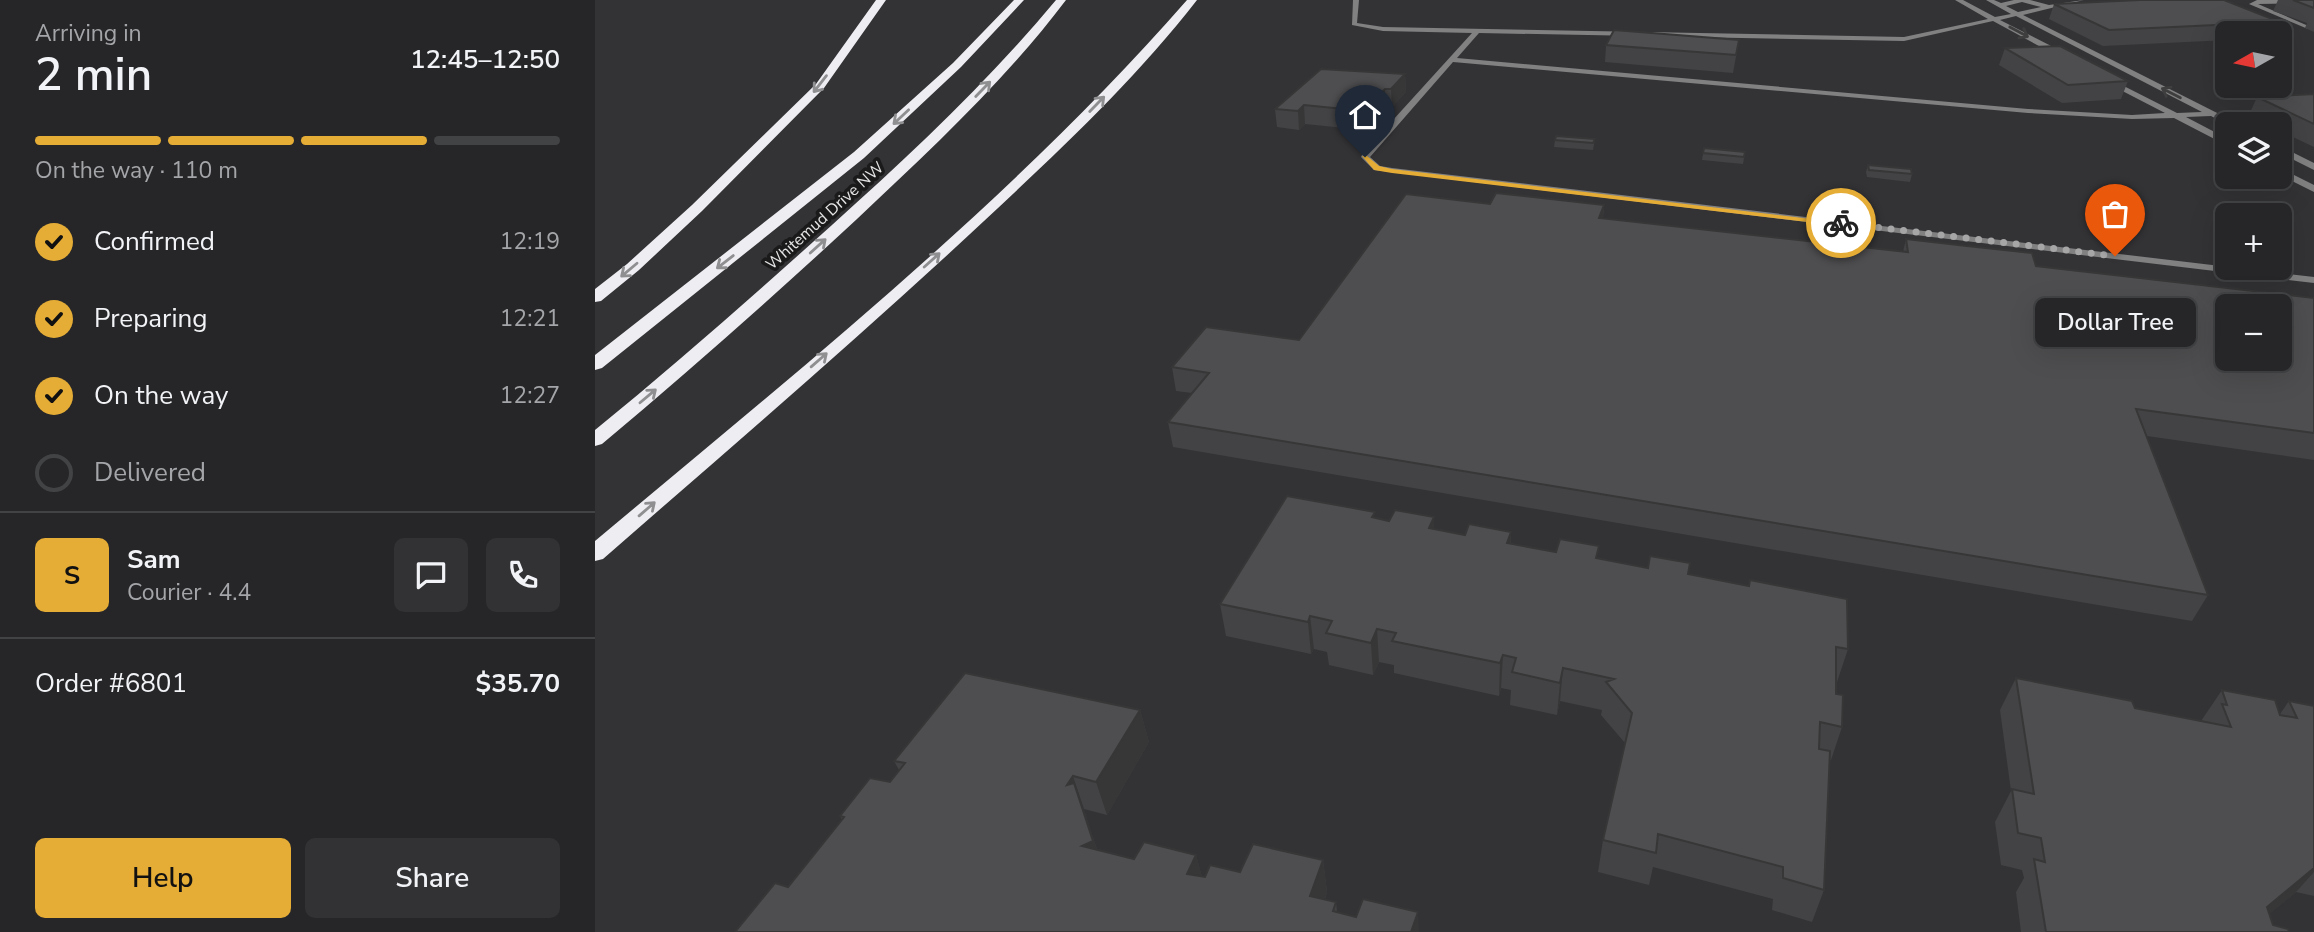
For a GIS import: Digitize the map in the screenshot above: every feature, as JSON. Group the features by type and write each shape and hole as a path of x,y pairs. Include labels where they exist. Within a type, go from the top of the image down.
{"highway":[{"path":"859,28 874,0"},
{"path":"595,297 633,267 697,208 820,86 881,0"},
{"name":"Whitemud Drive NW","path":"595,364 859,155 957,65 1019,0"},
{"name":"Whitemud Drive NW","path":"595,440 689,362 915,159 1005,66 1061,0"},
{"path":"595,554 871,315 1038,164 1115,86 1192,0"}],"lane":[{"path":"1356,0 1353,20 1358,27 1904,39 2081,0"},
{"path":"1958,0 2068,58"},
{"path":"1989,0 2215,116"},
{"path":"1967,23 1979,11 2022,0 2050,7"},
{"path":"2310,28 2252,4 2260,1 2314,1"},
{"path":"1477,31 1366,155 1371,165 1392,171 2314,280"},
{"path":"1453,60 2028,111 2132,117 2212,114"},
{"path":"2104,78 2215,136"},
{"path":"2292,155 2314,167"},
{"path":"2292,177 2314,189"}],"building":[{"path":"2224,0 2277,21 2215,21 2215,25 2109,30 2054,4"},
{"path":"2293,0 2314,0 2314,8"},
{"path":"1614,30 1739,40 1736,55 1606,45"},
{"path":"2060,46 2128,81 2068,85 2005,48"},
{"path":"1321,69 1405,74 1391,89 1385,89 1364,111 1304,105 1298,111 1275,109"},
{"path":"2314,94 2314,124 2259,98 2293,98 2293,95"},
{"path":"1556,136 1595,139 1593,143 1555,140"},
{"path":"1704,148 1745,152 1744,157 1703,153"},
{"path":"1868,165 1911,169 1912,174 1869,170"},
{"path":"1496,193 1604,205 1599,218 1908,252 1906,239 2032,253 2036,266 2279,294 2215,294 2215,371 2292,371 2292,295 2314,298 2314,433 2136,409 2208,595 1168,422 1209,373 1172,367 1206,327 1299,340 1406,194 1490,204"},
{"path":"1287,496 1375,512 1372,517 1389,521 1395,510 1434,517 1429,528 1465,535 1469,524 1511,532 1507,543 1556,552 1560,539 1599,546 1596,558 1648,568 1650,556 1690,563 1688,574 1749,586 1750,580 1847,599 1848,649 1836,647 1836,694 1843,695 1842,727 1820,722 1819,749 1830,751 1824,890 1783,878 1783,867 1658,834 1656,853 1603,840 1632,713 1606,682 1614,679 1563,668 1560,683 1512,672 1516,658 1503,655 1500,663 1392,641 1396,633 1377,629 1371,643 1326,633 1332,621 1310,616 1308,622 1220,604"},
{"path":"965,673 1140,710 1096,782 1073,776 1067,785 1074,783 1093,841 1082,846 1134,859 1144,842 1196,855 1187,874 1205,877 1210,865 1240,872 1253,844 1323,860 1310,896 1336,902 1333,911 1356,917 1363,899 1418,912 1411,932 735,932 775,883 788,887 844,817 840,816 870,778 890,782 905,763 894,761"},
{"path":"2016,678 2132,701 2135,708 2231,727 2222,704 2227,705 2222,690 2275,700 2280,715 2297,718 2289,701 2314,706 2314,868 2267,907 2273,925 2288,929 2289,932 2046,932 2034,859 2045,862 2041,838 2018,833 2012,789 2034,794"}],"way so far":[{"path":"1841,223 2115,256"}],"place":[{"name":"Dollar Tree","path":"2115,256"}],"route":[{"path":"1365,157 1371,165 1392,171 1841,223"}]}
